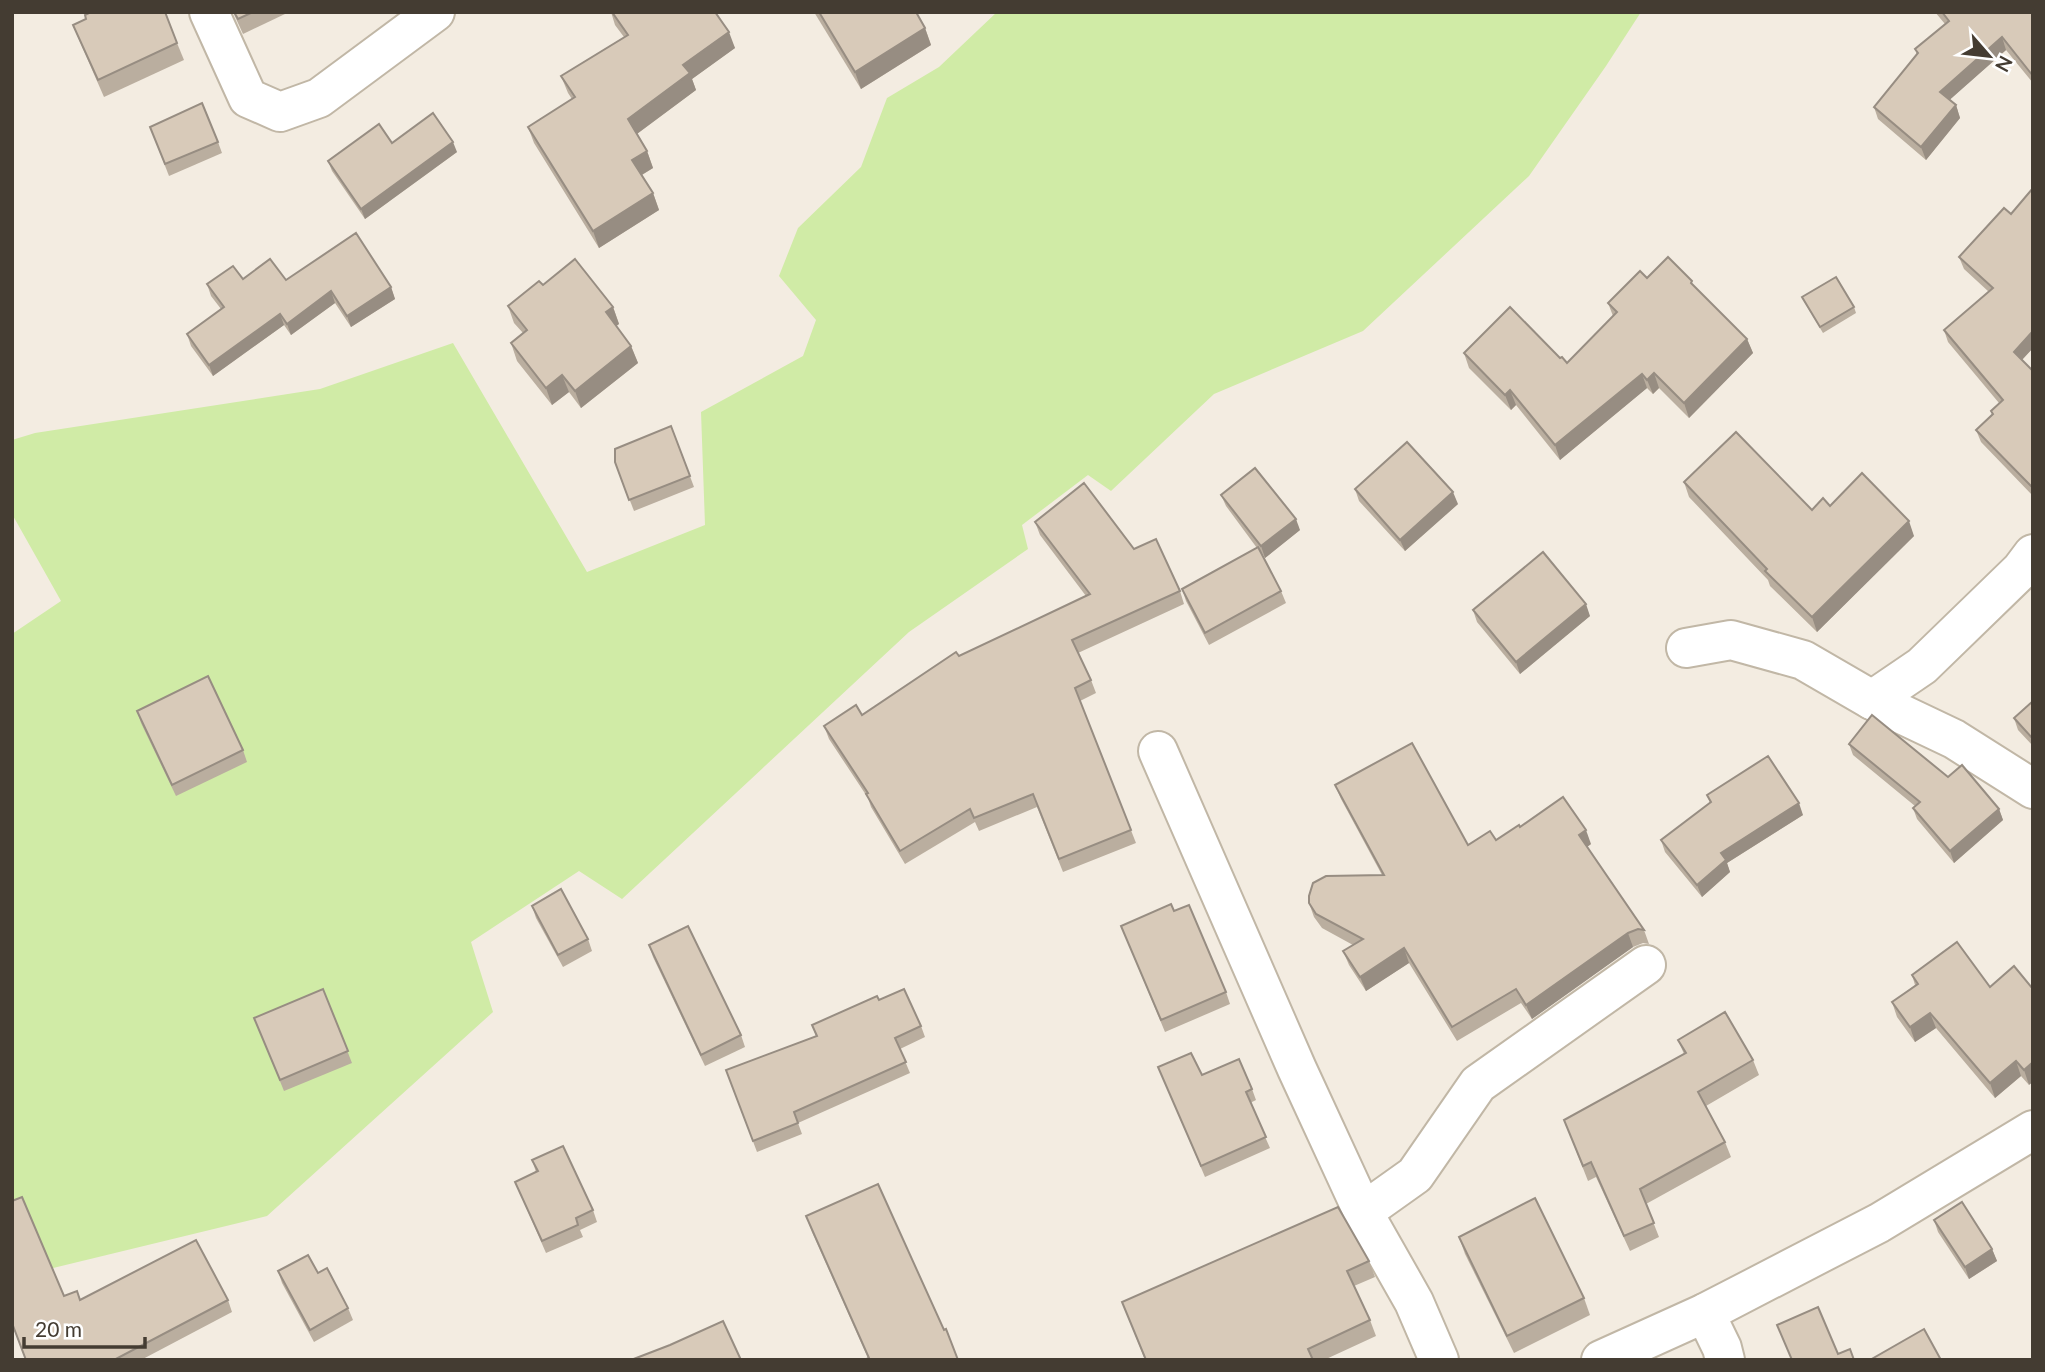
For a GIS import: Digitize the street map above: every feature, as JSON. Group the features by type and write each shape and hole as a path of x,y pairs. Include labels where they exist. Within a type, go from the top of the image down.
{"street":[{"path":"209,12 248,98 281,112 319,98 435,12"},
{"path":"1872,700 1922,666 2021,570 2033,554"},
{"path":"1686,648 1731,640 1803,660 1872,700 1954,739 2033,789"},
{"path":"1158,751 1297,1069 1363,1212 1414,1302 1438,1360"},
{"path":"1363,1212 1415,1175 1478,1084 1646,965"},
{"path":"1601,1360 1705,1313 1879,1223 2033,1130"},
{"path":"1705,1313 1725,1360"}],"green space":[{"path":"997,12 1641,12 1529,176 1363,331 1214,394 1111,491 1088,475 1022,525 1028,549 909,632 622,899 579,871 471,942 493,1012 267,1216 12,1278 12,634 61,601 12,514 12,440 35,433 320,389 453,343 587,572 705,525 701,412 803,356 816,320 779,276 798,228 861,167 887,98 939,67"}],"building":[{"path":"91,12 165,12 177,43 98,80 73,25 86,19 85,15"},
{"path":"234,12 253,12 238,19"},
{"path":"612,12 715,12 729,32 683,65 690,73 628,119 647,151 632,160 653,193 593,231 528,127 575,97 561,76 628,35"},
{"path":"819,12 916,12 925,28 855,72"},
{"path":"1942,12 2033,12 2033,76 2002,37 1940,92 1956,105 1921,147 1874,107 1918,53 1915,49 1949,21"},
{"path":"202,103 218,142 165,164 150,127"},
{"path":"433,113 453,142 361,209 328,161 379,124 392,143"},
{"path":"2033,188 2033,331 2014,352 2033,371 2033,488 1976,430 2003,400 1944,330 1993,288 1959,257 2004,208 2011,214"},
{"path":"356,233 391,287 347,316 331,291 287,324 280,314 209,365 187,334 224,307 207,284 233,266 243,279 270,259 286,280"},
{"path":"1668,257 1747,339 1684,403 1654,373 1647,380 1642,374 1555,445 1510,390 1505,395 1464,353 1510,307 1567,363 1617,312 1608,303 1640,271 1647,278"},
{"path":"575,259 613,307 606,312 631,346 575,391 562,375 546,388 511,343 527,330 508,306 539,281 543,285"},
{"path":"1836,277 1854,307 1820,327 1802,297"},
{"path":"671,426 690,476 629,500 615,462 615,449"},
{"path":"1736,432 1812,510 1823,498 1830,506 1862,473 1909,521 1812,617 1765,571 1767,569 1684,482"},
{"path":"1407,442 1453,492 1400,540 1355,489"},
{"path":"1255,468 1296,519 1261,546 1221,495"},
{"path":"1084,483 1134,549 1156,539 1180,591 1072,640 1091,680 1075,688 1131,830 1059,859 1033,794 974,818 970,809 900,851 866,794 868,793 824,726 856,705 862,715 956,652 959,656 1090,594 1035,522"},
{"path":"1258,547 1281,591 1205,633 1182,589"},
{"path":"1543,552 1586,604 1516,662 1473,610"},
{"path":"208,676 243,750 172,785 137,711"},
{"path":"2033,701 2033,739 2014,718"},
{"path":"1872,715 1948,777 1962,765 1999,809 1950,851 1913,808 1920,802 1849,744"},
{"path":"1412,743 1468,845 1490,831 1496,840 1563,797 1586,830 1579,835 1644,930 1628,933 1526,1005 1516,989 1452,1027 1404,948 1360,977 1343,951 1363,939 1316,914 1309,903 1309,896 1313,883 1326,876 1384,875 1335,785"},
{"path":"1768,756 1799,803 1721,853 1726,860 1697,885 1661,840 1711,802 1707,795"},
{"path":"561,889 588,939 558,955 532,906"},
{"path":"1171,904 1174,911 1189,905 1226,992 1161,1020 1121,926"},
{"path":"688,926 741,1035 701,1055 649,945"},
{"path":"1957,942 1990,987 2014,966 2033,989 2033,1062 2024,1070 2016,1061 1990,1083 1930,1013 1910,1027 1892,1002 1918,984 1912,975"},
{"path":"323,989 348,1051 280,1080 254,1018"},
{"path":"904,989 921,1026 895,1038 906,1062 794,1112 798,1123 753,1141 726,1070 817,1036 812,1025 877,996 879,1000"},
{"path":"1725,1012 1753,1060 1698,1092 1725,1142 1640,1189 1654,1223 1624,1236 1591,1162 1583,1166 1564,1120 1686,1053 1678,1040"},
{"path":"1191,1053 1202,1075 1239,1059 1252,1089 1246,1092 1266,1137 1201,1166 1158,1067"},
{"path":"563,1146 593,1210 576,1218 578,1225 542,1241 515,1182 538,1171 532,1160"},
{"path":"878,1184 958,1360 864,1360 869,1358 806,1216"},
{"path":"22,1197 64,1296 77,1291 80,1300 196,1240 228,1300 114,1360 26,1360 12,1323 12,1201"},
{"path":"1535,1198 1584,1298 1507,1336 1459,1237"},
{"path":"1962,1202 1992,1249 1965,1267 1934,1220"},
{"path":"1338,1207 1369,1261 1347,1271 1370,1320 1308,1349 1313,1360 1146,1360 1122,1302"},
{"path":"308,1255 318,1273 327,1268 348,1308 310,1330 278,1271"},
{"path":"1818,1307 1838,1354 1850,1349 1854,1360 1792,1360 1777,1325"},
{"path":"723,1321 741,1360 631,1360 670,1345"},
{"path":"1924,1329 1941,1360 1870,1360"}]}
